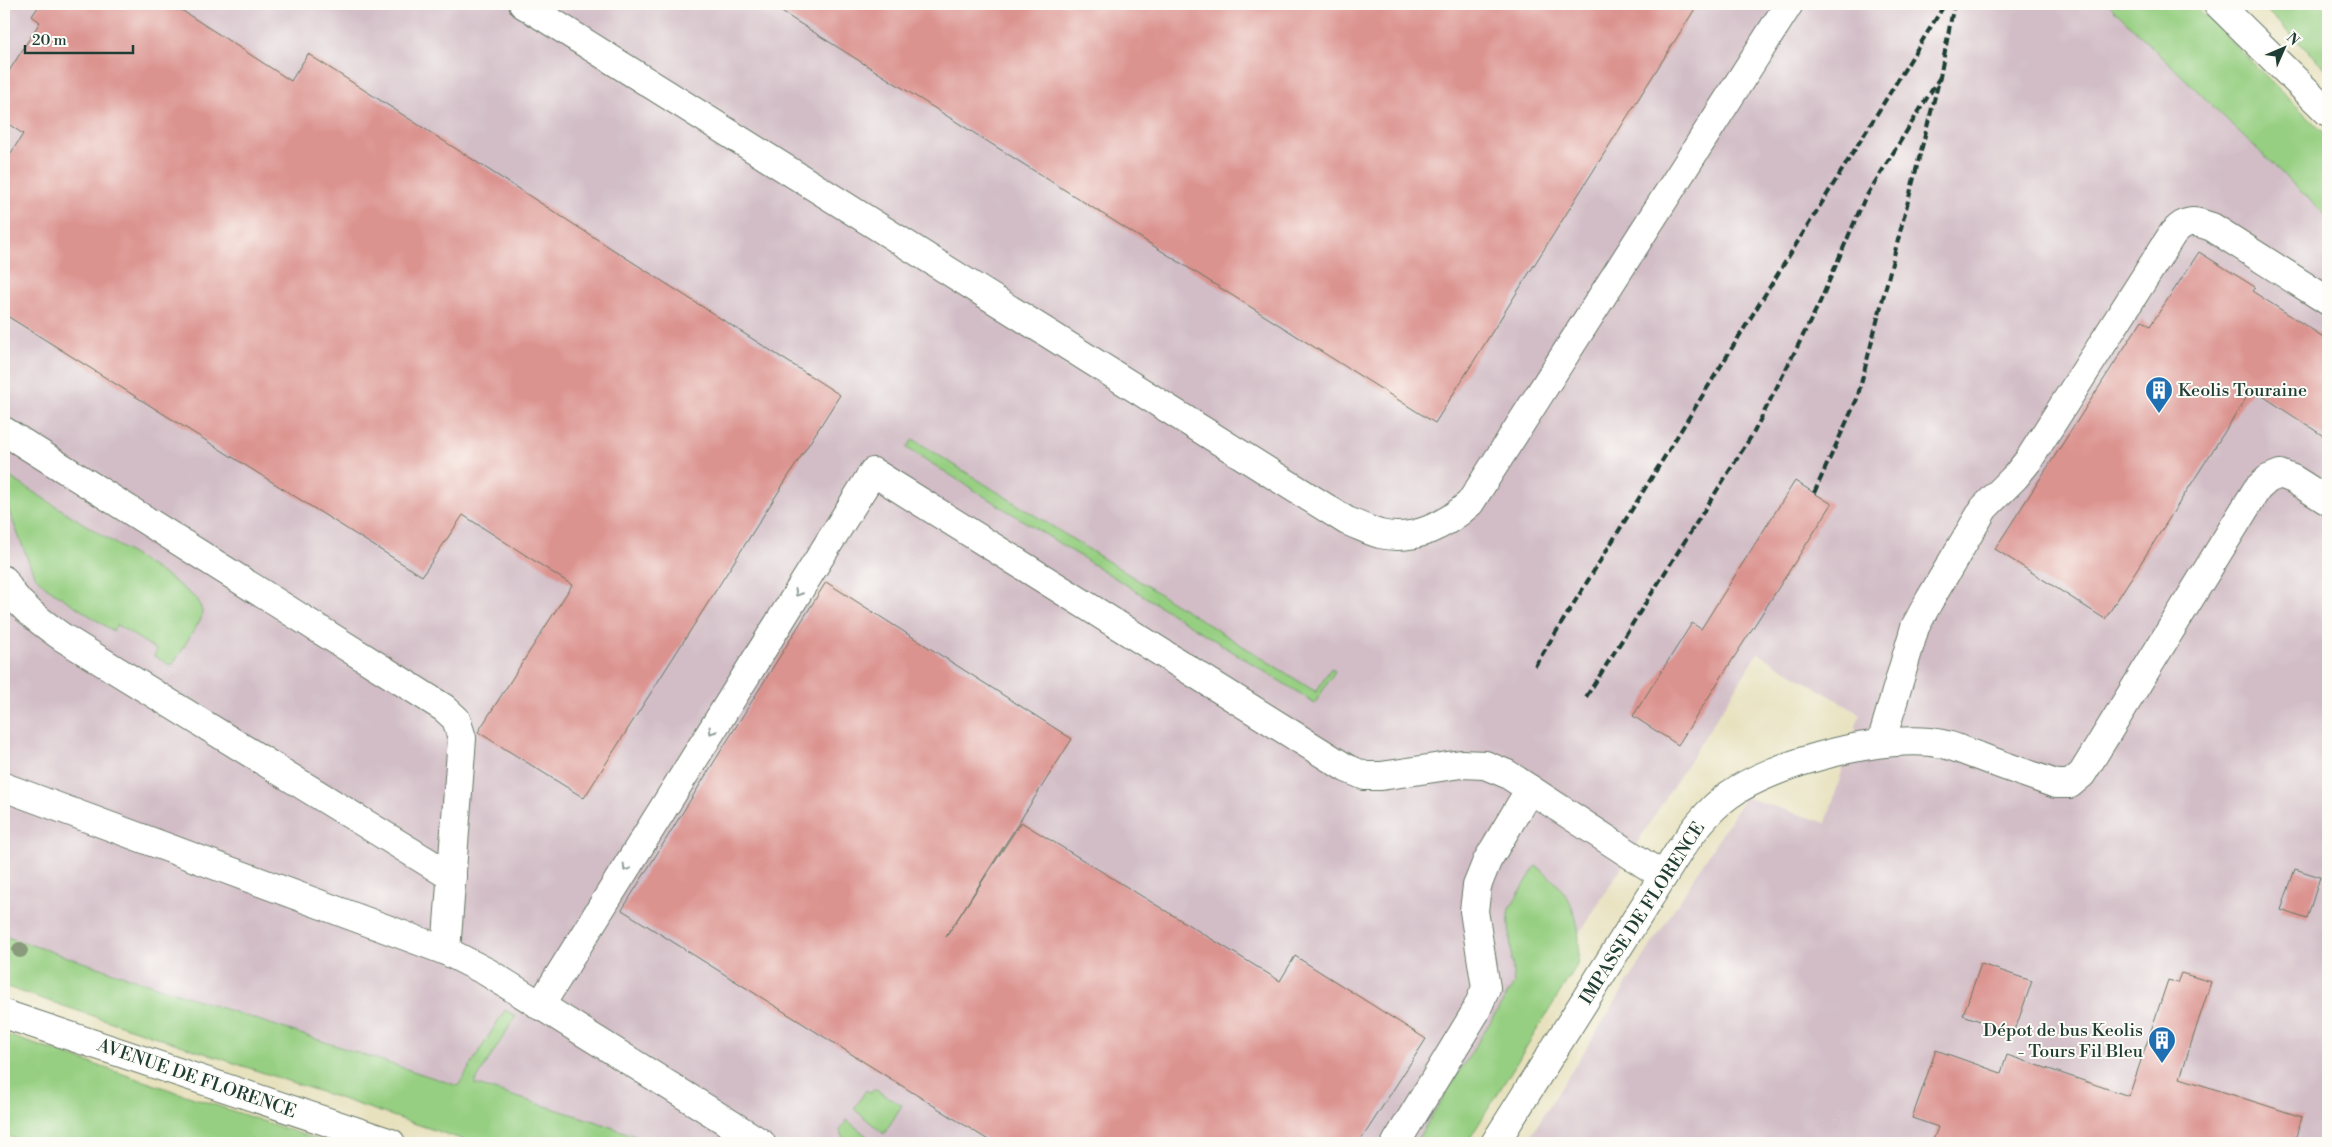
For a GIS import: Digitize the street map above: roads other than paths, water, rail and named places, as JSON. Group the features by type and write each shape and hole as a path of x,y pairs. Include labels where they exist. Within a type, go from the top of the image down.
{"street":[{"path":"523,4 1347,521 1381,534 1412,535 1446,522 1470,503 1789,4"},
{"path":"2218,4 2328,112"},
{"path":"1880,743 1915,627 1929,601 1984,508 2028,461 2173,232 2182,224 2196,221 2212,226 2328,301"},
{"path":"4,431 436,703 456,719 462,738 446,951"},
{"path":"540,1006 873,472 1346,768 1365,776 1381,776 1461,764 1485,765 1507,774 1663,876"},
{"name":"IMPASSE DE FLORENCE","path":"1495,1143 1663,876 1701,820 1728,795 1772,771 1806,760 1880,743 1918,741 1943,744 2056,784 2070,784 2082,774 2257,489 2268,478 2280,474 2293,478 2328,502"},
{"path":"4,580 9,590 30,613 62,637 452,877"},
{"path":"4,786 446,951 487,972 761,1143"},
{"path":"1396,1143 1475,1013 1486,988 1474,911 1477,886 1487,861 1530,790"},
{"name":"AVENUE DE FLORENCE","path":"4,1014 391,1143"}],"railway":[{"path":"1535,666 1945,4"},
{"path":"1814,493 1857,399 1940,77 1954,4"},
{"path":"1586,697 1754,432 1820,302 1864,200 1940,77"}],"place":[{"name":"Keolis Touraine","path":"2159,414"},
{"name":"Dépot de bus Keolis - Tours Fil Bleu","path":"2162,1064"}]}
